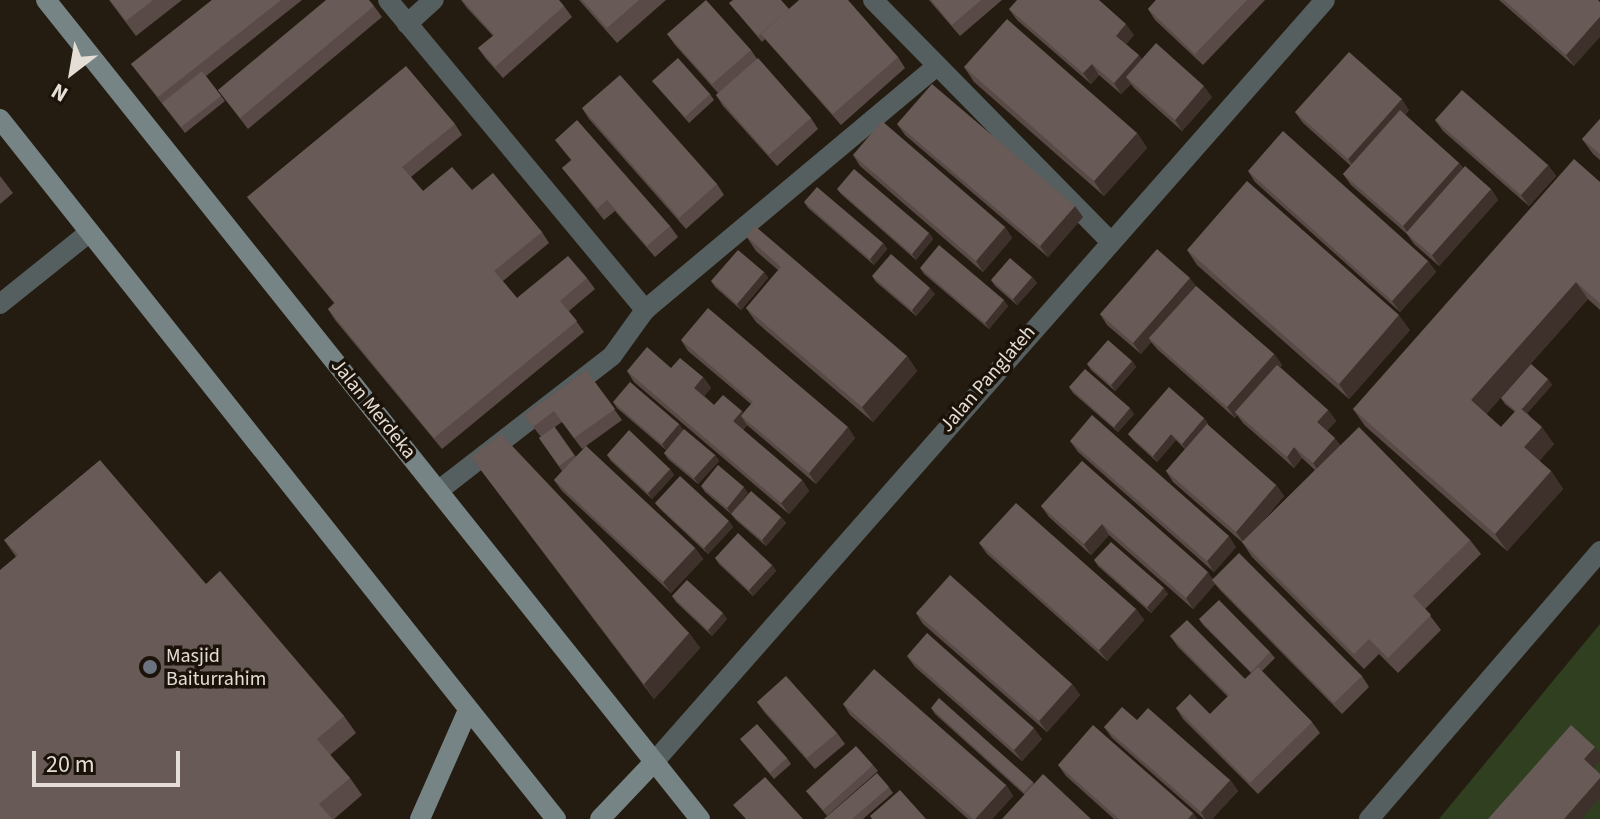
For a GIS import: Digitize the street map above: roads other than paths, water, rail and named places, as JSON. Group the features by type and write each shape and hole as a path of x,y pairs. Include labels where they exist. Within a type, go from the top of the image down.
{"main road":[{"name":"Jalan Merdeka","path":"46,0 700,819"},
{"path":"0,119 556,819"},
{"path":"420,819 468,710"},
{"path":"600,819 654,762"}],"street":[{"path":"388,0 645,310"},
{"path":"407,24 434,0"},
{"path":"873,0 934,68 1109,240"},
{"name":"Jalan Panglateh","path":"654,762 1109,240 1325,0"},
{"path":"438,491 612,356 645,310 934,68"},
{"path":"0,304 90,232"},
{"path":"1369,819 1600,551"}],"place":[{"name":"Masjid Baiturrahim","path":"150,667"}]}
